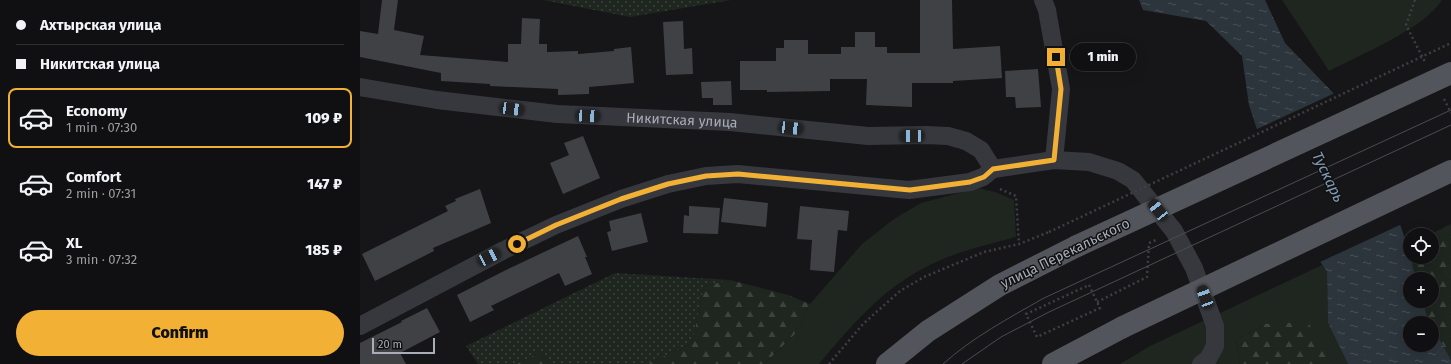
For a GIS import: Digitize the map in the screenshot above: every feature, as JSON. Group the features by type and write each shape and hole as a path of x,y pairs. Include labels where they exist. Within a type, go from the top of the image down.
{"main road":[{"name":"улица Перекальского","path":"887,364 928,331 1000,285 1077,246 1451,73"},
{"path":"1053,364 1123,327 1451,172"}],"street":[{"path":"1043,0 1047,10 1061,89 1054,160"},
{"name":"Никитская улица","path":"360,87 437,100 557,114 730,122 868,136 948,136 966,141 981,150 993,169"},
{"path":"360,326 489,257 556,225 621,199 668,184 706,176 738,174 910,190 970,182 984,177 993,169 1054,160 1089,162 1118,172 1134,180 1174,231 1194,268 1215,326 1215,346 1208,359 1201,364"}],"path":[{"path":"1415,0 1406,25 1427,66"},
{"path":"829,364 863,324 900,291 924,277 984,252 1019,244 1050,232 1451,43"},
{"path":"1441,92 1451,112"},
{"path":"999,189 1016,196 1019,244"},
{"path":"1097,302 1147,277 1149,243"},
{"path":"1088,285 1097,302 1100,308 1037,337 1026,314 1088,285"}],"green space":[{"path":"543,0 731,0 630,17"},
{"path":"1282,0 1442,0 1422,21 1407,31 1329,71"},
{"path":"978,188 995,192 1014,200 1016,237 970,249 948,257 910,276 868,310 819,364 764,364 794,335 810,304 862,244 894,219 921,203"},
{"path":"1451,224 1451,360 1439,339 1439,316 1427,316 1425,308 1439,308 1439,272 1414,272 1412,264 1439,264 1439,230"},
{"path":"1322,265 1327,272 1328,323 1348,364 1332,364 1326,355 1265,324 1236,340 1240,364 1120,364 1150,346"},
{"path":"615,273 730,280 704,286 692,343 647,364 549,364 543,351 516,364 478,364 466,346"},
{"path":"730,280 788,295 810,304 794,335 764,364 647,364 692,343 704,286"},
{"path":"1308,322 1332,364 1240,364 1236,340 1265,324"},
{"path":"543,351 549,364 516,364"}],"water":[{"name":"Тускарь","path":"1139,0 1265,0 1285,43 1341,101 1383,174 1403,233 1403,264 1412,264 1414,272 1403,272 1403,308 1425,308 1427,316 1403,316 1403,352 1439,352 1439,339 1451,360 1451,364 1348,364 1328,323 1327,272 1281,202 1249,105 1242,56 1206,21 1143,10"}],"pier":[{"path":"1335,93 1343,101 1385,173 1402,224 1318,263 1279,203 1255,130"}],"building":[{"path":"382,0 398,0 394,30 424,36 420,55 508,62 508,44 521,44 522,18 540,19 539,44 547,44 547,52 578,51 578,54 614,51 614,49 631,47 634,83 589,87 589,94 558,95 558,89 490,86 490,84 441,81 441,73 360,57 360,31 378,34"},
{"path":"920,0 952,0 953,49 1000,46 1002,78 953,81 953,83 912,83 912,107 866,105 867,79 830,79 830,91 767,92 767,90 740,90 740,61 776,61 776,48 784,48 784,40 808,40 808,54 841,54 841,47 855,47 855,32 875,32 875,47 887,47 887,53 920,53"},
{"path":"683,21 684,49 692,48 693,74 666,75 663,22"},
{"path":"1038,69 1041,107 1016,108 1015,97 1006,97 1005,71"},
{"path":"731,81 732,105 713,105 713,98 702,98 701,82"},
{"path":"583,136 600,178 563,194 550,163 569,155 564,143"},
{"path":"480,189 491,223 433,248 434,251 375,281 362,254 448,211 445,206 456,201 455,199"},
{"path":"724,198 768,203 766,227 721,222"},
{"path":"689,206 720,208 718,234 683,233 684,215 689,216"},
{"path":"800,206 849,211 847,231 838,230 834,272 810,270 812,240 797,239"},
{"path":"641,213 648,242 612,251 607,232 611,231 609,221"},
{"path":"578,236 592,274 565,286 559,273 491,306 494,310 470,322 457,295"},
{"path":"427,308 440,332 400,353 406,364 360,364 360,343"}],"tram line":[{"path":"943,364 979,337 1044,298 1451,110"},
{"path":"962,364 1001,337 1049,312 1451,125"}],"route":[{"path":"517,244 556,225 621,199 668,184 706,176 738,174 910,190 970,182 984,177 993,169 1054,160 1061,89 1056,57"}]}
